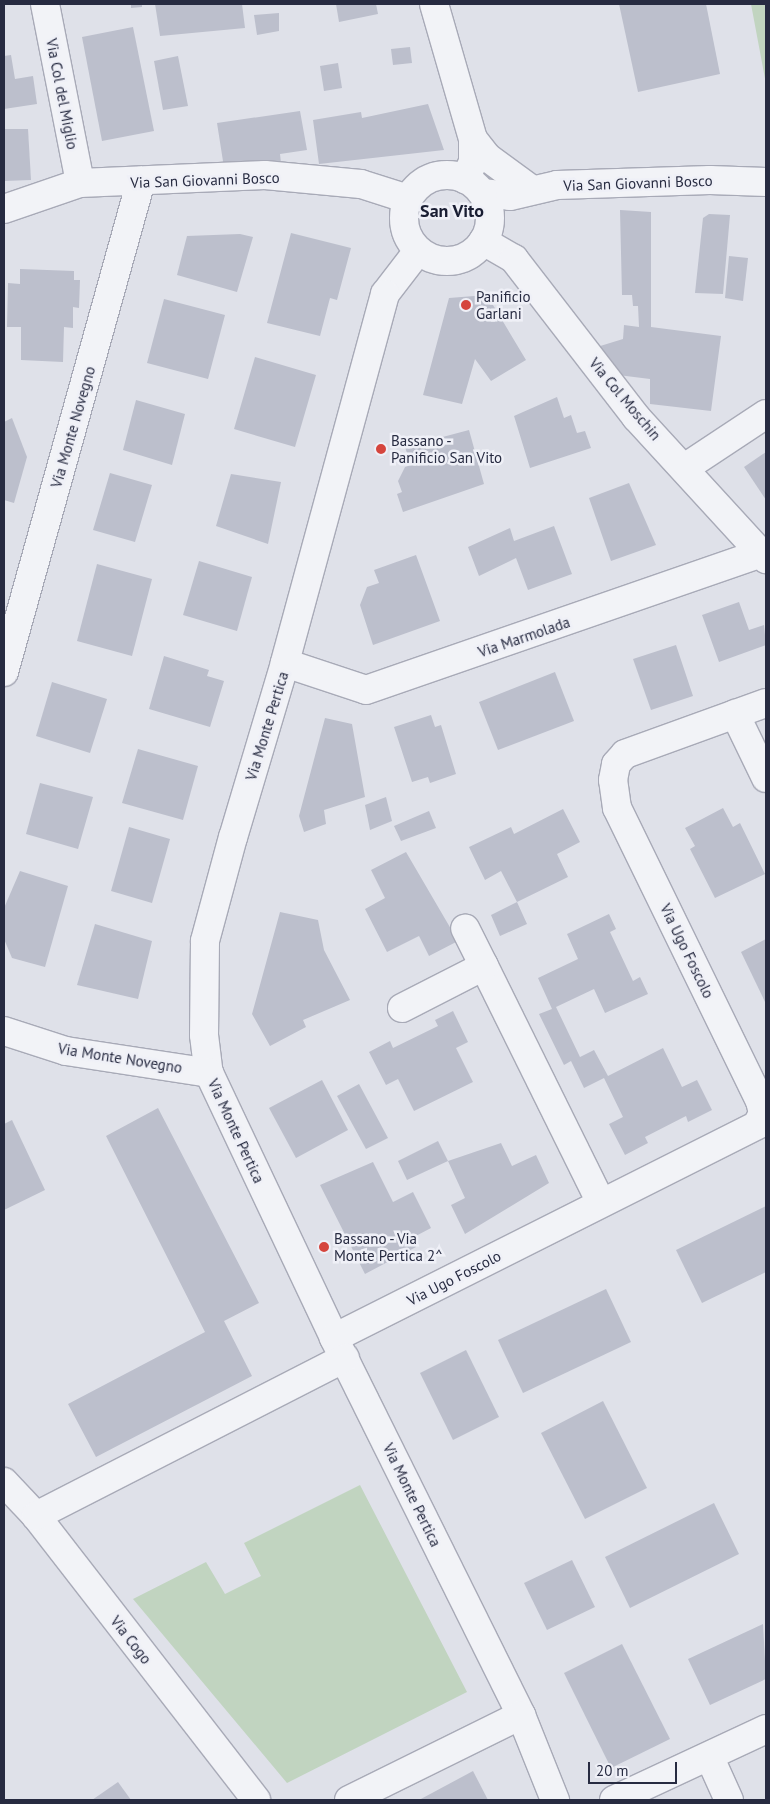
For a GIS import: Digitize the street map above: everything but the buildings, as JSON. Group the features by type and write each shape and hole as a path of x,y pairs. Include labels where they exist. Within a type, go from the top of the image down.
{"street":[{"name":"Via Col del Miglio","path":"45,4 80,183"},
{"path":"434,4 473,139 473,162 480,207 460,259 430,258 418,250 404,226 408,199 433,178 480,207"},
{"path":"473,139 521,193 480,207"},
{"name":"Via San Giovanni Bosco","path":"4,209 80,183 265,175 361,184 408,199"},
{"name":"Via San Giovanni Bosco","path":"521,193 710,180 766,182"},
{"name":"Via Monte Novegno","path":"4,672 141,181"},
{"name":"Via Col Moschin","path":"480,207 514,260 636,418 686,468 764,556"},
{"name":"Via Monte Pertica","path":"418,250 385,294 286,664 205,942 202,1006 209,1073 339,1348 521,1715 555,1800"},
{"path":"686,468 766,414"},
{"name":"Via Marmolada","path":"286,664 366,690 764,556"},
{"name":"Via Ugo Foscolo","path":"36,1516 601,1203 757,1125 762,1113 613,794 616,764 625,754 766,703"},
{"path":"735,714 766,778"},
{"path":"465,928 601,1203"},
{"path":"402,1008 484,966"},
{"name":"Via Monte Novegno","path":"4,1030 66,1051 209,1073"},
{"name":"Via Cogo","path":"4,1482 36,1516 256,1800"},
{"path":"349,1800 521,1715"},
{"path":"614,1800 710,1758 766,1729"},
{"path":"710,1758 729,1800"}],"green space":[{"path":"751,4 766,4 766,84"},
{"path":"360,1485 467,1692 287,1783 133,1599 206,1562 225,1594 261,1576 244,1543"}],"place":[{"name":"Panificio Garlani","path":"466,305"},
{"name":"Bassano - Panificio San Vito","path":"381,449"},
{"name":"Bassano - Via Monte Pertica 2^","path":"324,1247"}],"district":[{"name":"San Vito","path":"452,211"}]}
